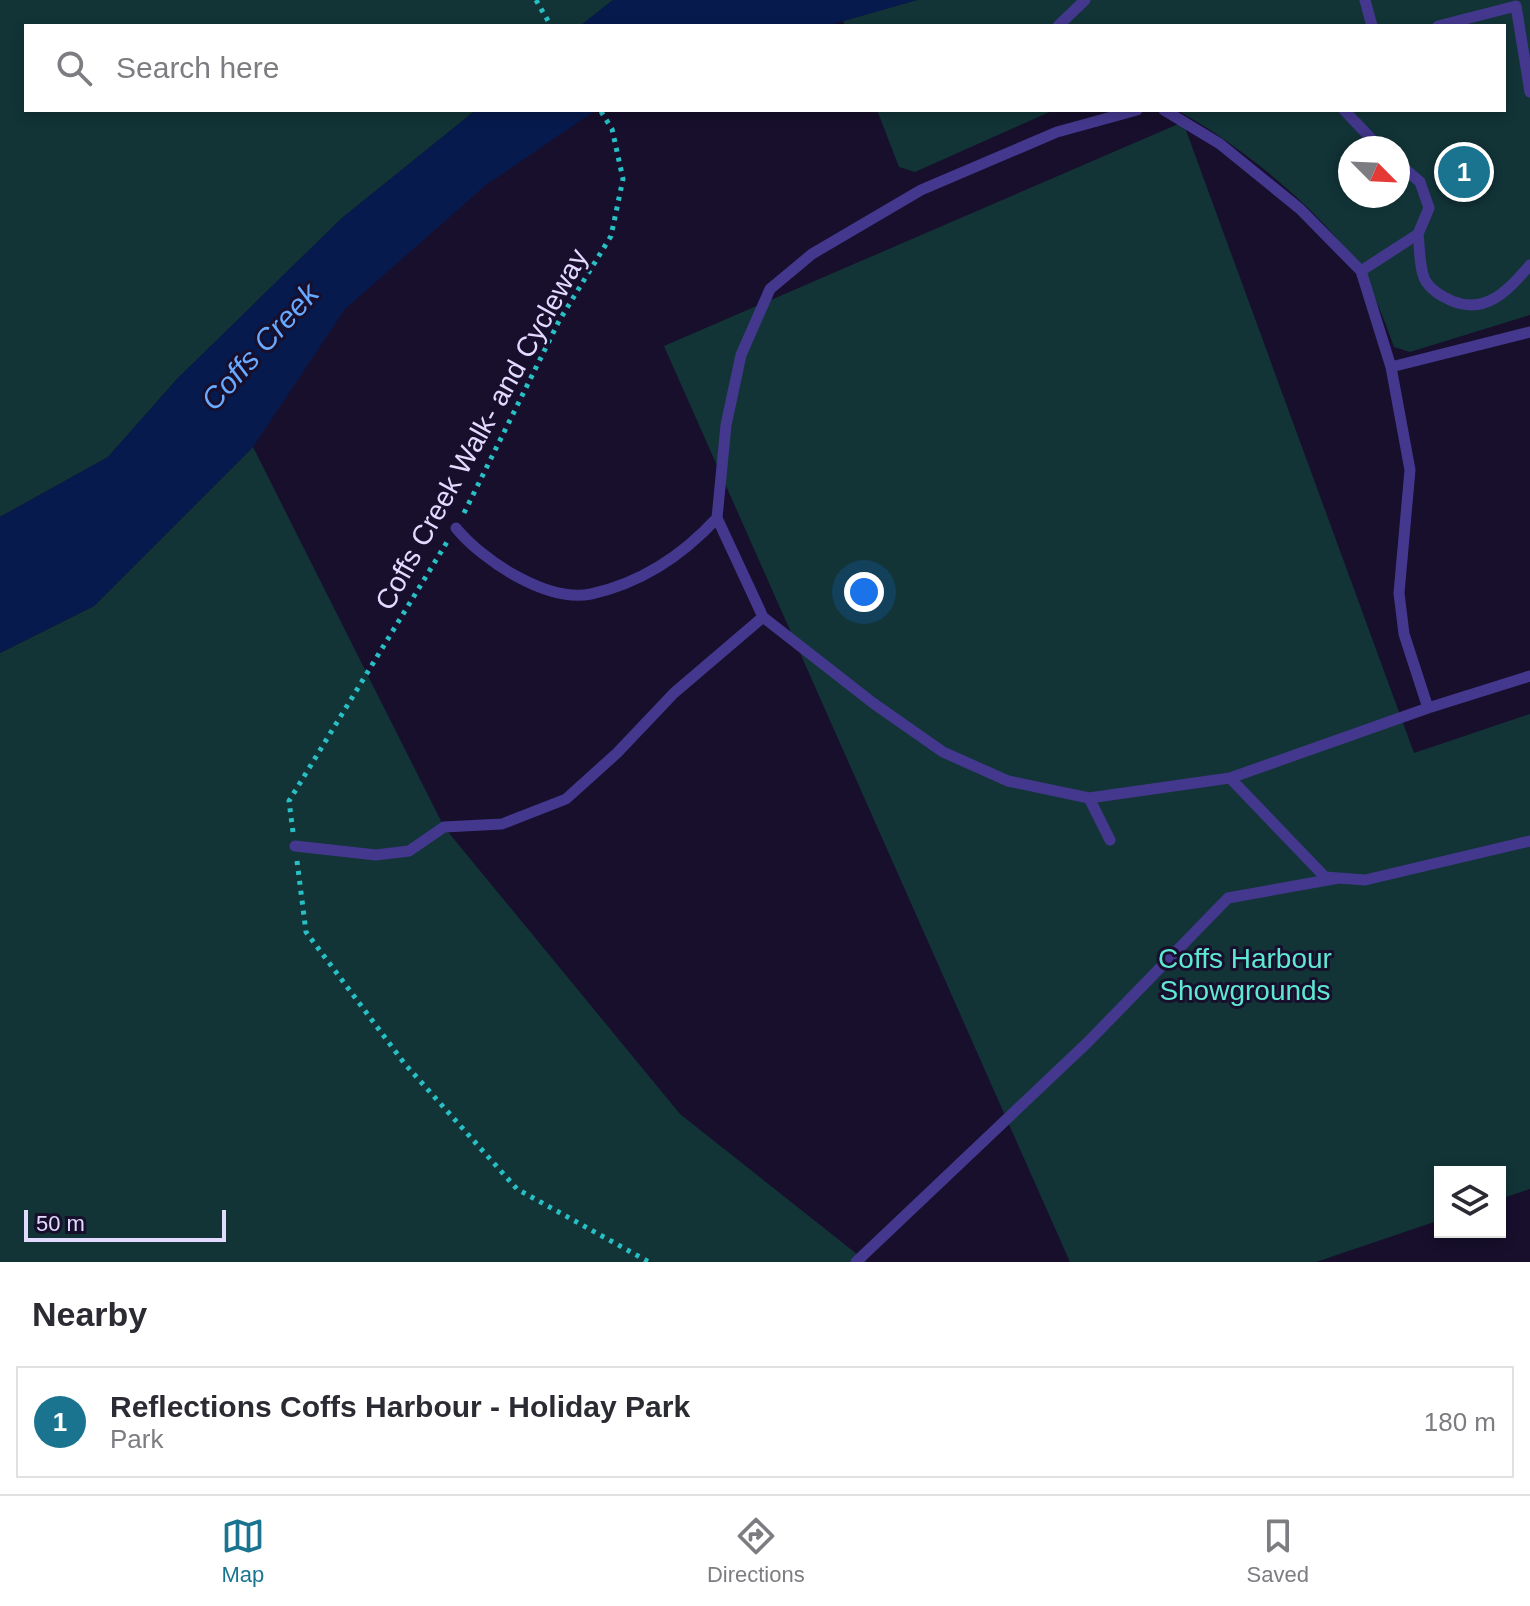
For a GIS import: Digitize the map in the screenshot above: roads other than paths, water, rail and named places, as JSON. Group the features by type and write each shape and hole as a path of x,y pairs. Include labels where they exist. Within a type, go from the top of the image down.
{"lane":[{"path":"1060,24 1085,0"},
{"path":"1365,0 1371,24"},
{"path":"1446,24 1516,6 1530,92"},
{"path":"1130,112 1057,132 921,190 812,254 770,289 741,355 726,425 717,518 763,617 873,703 943,752 1008,781 1089,798 1230,778 1428,708 1530,676"},
{"path":"1167,112 1220,144 1289,200 1361,271 1391,367 1410,470 1399,593 1404,634 1428,708"},
{"path":"1346,112 1369,136"},
{"path":"1410,173 1420,182 1429,208 1418,234 1425,282 1441,297 1463,305 1486,305 1510,288 1530,265"},
{"path":"1361,271 1418,234"},
{"path":"1391,367 1530,332"},
{"path":"456,528 474,549 495,565 542,588 588,595 652,571 691,547 717,518"},
{"path":"295,846 376,855 409,851 444,827 502,824 566,799 617,753 674,693 763,617"},
{"path":"1230,778 1325,877 1365,880 1530,841"},
{"path":"1089,798 1110,840"},
{"path":"856,1262 1088,1042 1228,898 1339,878"}],"water":[{"path":"613,0 917,0 833,24 583,24"},
{"name":"Coffs Creek","path":"474,112 593,112 486,185 345,309 253,447 94,606 0,653 0,517 108,457 177,379 342,218"}],"place":[{"name":"Reflections Coffs Harbour - Holiday Park","path":"1464,172"}],"park label":[{"name":"Coffs Harbour Showgrounds","path":"1245,974"}]}
